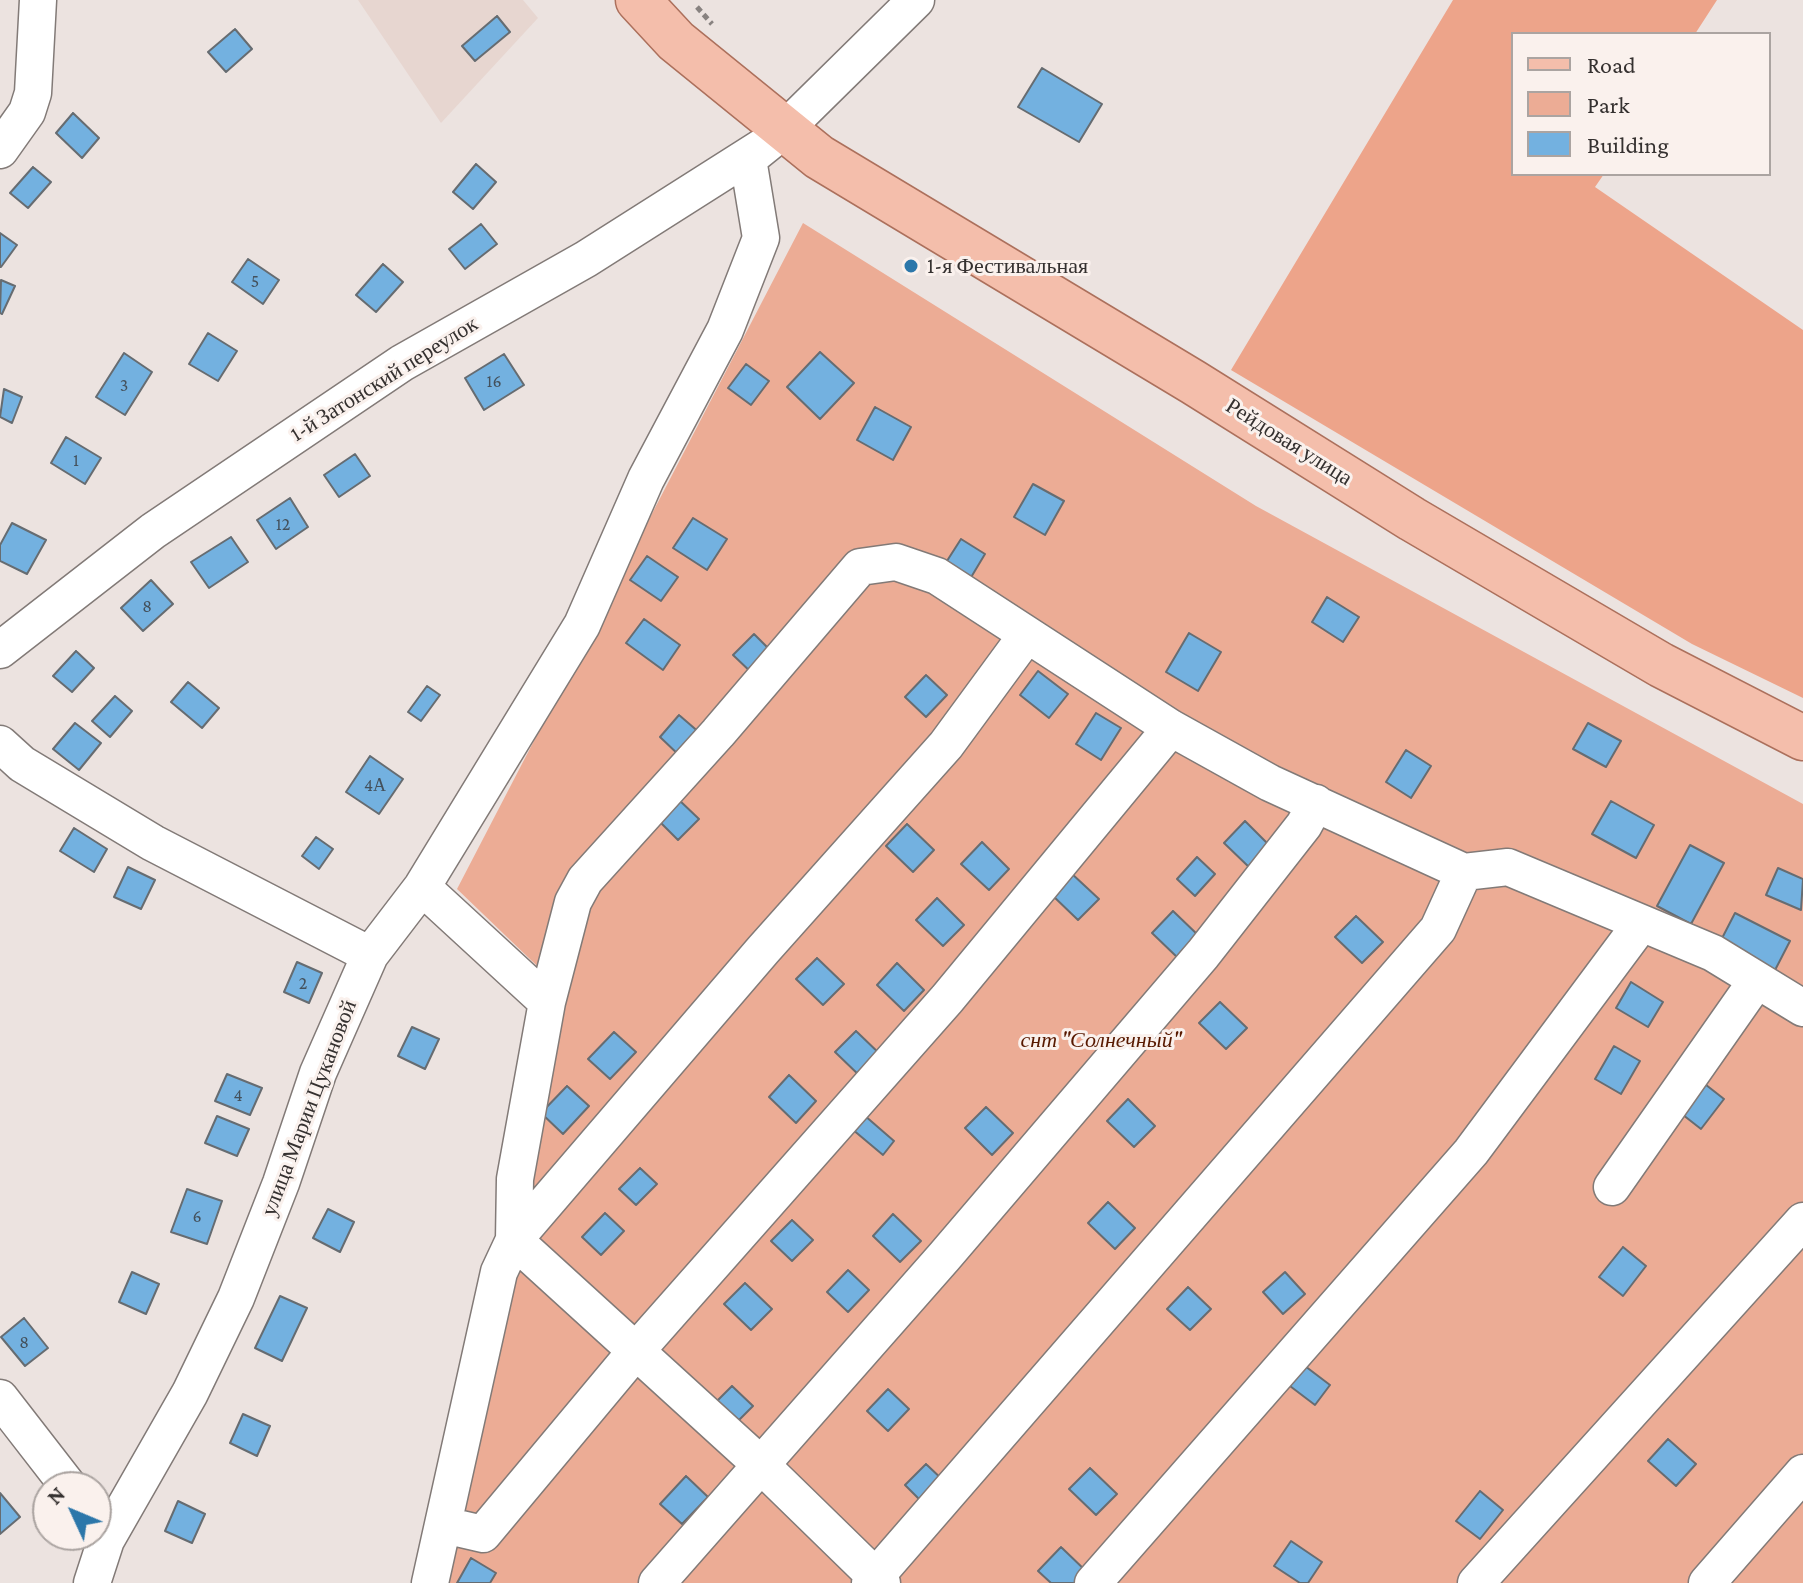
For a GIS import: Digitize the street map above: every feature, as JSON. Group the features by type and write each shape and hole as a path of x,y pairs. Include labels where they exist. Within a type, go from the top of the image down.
{"main road":[{"name":"Рейдовая улица","path":"638,0 676,41 784,130 832,165 1193,382 1412,519 1661,665 1803,738"}],"street":[{"path":"0,150 27,112 33,93 38,0"},
{"name":"1-й Затонский переулок","path":"0,650 153,531 402,363 586,259 748,159 784,130 916,0"},
{"name":"улица Марии Цукановой","path":"112,1516 190,1393 236,1298 281,1183 318,1073 370,955 422,887 582,625 646,479 725,330 761,238 748,159"},
{"path":"1464,872 1438,929 876,1581 760,1464 514,1240 515,1179 547,1002 573,902 585,880 718,733 860,567 896,562 937,576 1171,728 1270,783 1464,872 1508,867 1640,925 1713,953 1803,1008"},
{"path":"430,1583 499,1272 514,1240 763,950 946,745 1026,636"},
{"path":"444,1525 483,1534 635,1352 947,999 1171,728"},
{"path":"0,744 22,764 153,843 370,955"},
{"path":"657,1583 944,1257 1203,954 1304,825 1316,803"},
{"path":"422,887 547,1002"},
{"path":"1093,1583 1471,1152 1640,925"},
{"path":"1612,1187 1757,980"},
{"path":"1476,1583 1803,1221"},
{"path":"0,1398 57,1471"},
{"path":"1707,1583 1803,1473"},
{"name":"улица Марии Цукановой","path":"92,1583 98,1551"}],"shaded area":[{"path":"358,0 523,0 538,18 441,123"},
{"path":"1453,0 1717,0 1696,32 1511,32 1511,176 1603,176 1595,187 1803,330 1803,698 1692,644 1231,370"}],"green space":[{"name":"снт \"Солнечный\"","path":"803,223 1256,506 1803,804 1803,1583 444,1583 558,986 457,889"}],"building":[{"path":"497,16 510,32 475,61 462,46"},
{"path":"235,29 252,49 226,72 208,52"},
{"path":"1042,68 1102,104 1079,142 1018,107"},
{"path":"73,113 99,138 82,158 56,133"},
{"path":"476,164 496,182 473,209 453,192"},
{"path":"33,167 51,182 28,208 10,193"},
{"path":"481,224 497,244 465,269 449,249"},
{"path":"0,233 17,245 1,267 0,267"},
{"path":"248,259 279,280 263,304 232,282"},
{"path":"383,264 403,282 376,312 356,295"},
{"path":"1,280 15,286 2,314 0,313"},
{"path":"208,333 237,351 218,381 189,364"},
{"path":"820,352 854,383 820,419 787,387"},
{"path":"124,353 152,372 125,415 96,397"},
{"path":"504,354 524,385 484,410 465,378"},
{"path":"746,364 769,381 751,405 728,388"},
{"path":"4,389 22,397 12,423 0,417"},
{"path":"875,407 911,427 893,460 857,440"},
{"path":"66,437 101,458 85,484 51,463"},
{"path":"355,454 370,476 339,497 324,475"},
{"path":"1033,484 1064,501 1045,535 1014,517"},
{"path":"290,498 308,527 276,549 257,520"},
{"path":"693,518 727,539 707,570 673,548"},
{"path":"12,523 46,540 27,574 0,561 0,545"},
{"path":"231,537 248,562 209,588 191,562"},
{"path":"961,539 985,554 970,579 945,564"},
{"path":"647,556 678,577 661,601 630,580"},
{"path":"151,580 173,604 143,631 121,608"},
{"path":"1327,597 1359,617 1343,642 1312,622"},
{"path":"644,619 680,645 663,670 626,643"},
{"path":"1189,633 1221,652 1198,691 1166,672"},
{"path":"754,634 774,654 754,675 733,655"},
{"path":"76,651 94,668 72,692 53,676"},
{"path":"1038,671 1068,694 1049,718 1020,695"},
{"path":"926,675 947,695 926,717 905,697"},
{"path":"188,682 219,708 202,728 171,702"},
{"path":"427,686 440,695 421,721 408,712"},
{"path":"115,696 132,711 110,737 92,721"},
{"path":"1096,713 1121,728 1101,760 1076,744"},
{"path":"679,715 701,734 681,757 660,737"},
{"path":"75,723 101,743 79,770 53,749"},
{"path":"1588,723 1621,741 1606,767 1573,749"},
{"path":"1406,750 1431,766 1411,798 1386,782"},
{"path":"370,756 403,779 379,814 346,792"},
{"path":"678,799 699,819 678,840 658,820"},
{"path":"1611,801 1654,825 1636,858 1592,834"},
{"path":"1245,821 1272,848 1251,869 1224,843"},
{"path":"907,824 934,850 913,872 886,846"},
{"path":"74,828 107,849 94,872 60,851"},
{"path":"316,837 333,849 319,869 302,856"},
{"path":"982,842 1009,869 989,890 961,864"},
{"path":"1690,845 1724,863 1691,924 1657,906"},
{"path":"1197,857 1215,874 1195,896 1177,879"},
{"path":"128,867 155,880 141,909 114,897"},
{"path":"1778,868 1803,879 1801,910 1766,895"},
{"path":"1071,873 1099,899 1078,920 1051,894"},
{"path":"937,898 964,925 943,946 916,920"},
{"path":"1173,911 1200,937 1179,959 1152,933"},
{"path":"1735,913 1790,941 1773,974 1718,946"},
{"path":"1356,916 1383,942 1362,963 1335,937"},
{"path":"817,958 844,984 823,1005 796,979"},
{"path":"297,962 322,973 309,1003 284,992"},
{"path":"897,963 924,990 904,1011 877,985"},
{"path":"1631,982 1663,1002 1648,1027 1616,1008"},
{"path":"1220,1002 1247,1028 1226,1049 1199,1023"},
{"path":"412,1027 439,1039 425,1069 398,1056"},
{"path":"856,1031 883,1057 862,1078 835,1052"},
{"path":"614,1032 636,1052 610,1079 588,1059"},
{"path":"1614,1046 1640,1061 1621,1094 1595,1079"},
{"path":"227,1074 262,1088 250,1115 215,1101"},
{"path":"789,1075 816,1101 796,1123 769,1097"},
{"path":"1701,1081 1724,1099 1701,1129 1678,1111"},
{"path":"567,1086 589,1106 563,1134 541,1113"},
{"path":"1128,1099 1155,1126 1134,1147 1107,1121"},
{"path":"986,1107 1013,1133 992,1155 965,1128"},
{"path":"864,1115 894,1141 883,1155 852,1129"},
{"path":"217,1116 249,1129 237,1156 205,1143"},
{"path":"640,1168 657,1184 636,1205 619,1189"},
{"path":"187,1189 222,1201 207,1244 171,1232"},
{"path":"1108,1202 1135,1228 1115,1249 1088,1223"},
{"path":"328,1209 354,1222 340,1252 313,1238"},
{"path":"605,1213 624,1231 601,1255 582,1237"},
{"path":"893,1214 921,1241 900,1262 873,1236"},
{"path":"792,1220 813,1240 792,1261 771,1241"},
{"path":"1623,1247 1646,1266 1623,1296 1599,1277"},
{"path":"848,1270 869,1290 848,1312 827,1292"},
{"path":"132,1272 159,1284 146,1314 119,1302"},
{"path":"1285,1272 1305,1294 1283,1314 1263,1292"},
{"path":"745,1283 772,1309 751,1330 724,1304"},
{"path":"1188,1287 1211,1309 1190,1330 1167,1309"},
{"path":"280,1296 307,1308 282,1361 255,1348"},
{"path":"24,1318 48,1348 25,1366 1,1337"},
{"path":"1301,1363 1330,1385 1315,1405 1286,1383"},
{"path":"732,1386 753,1406 732,1427 711,1407"},
{"path":"888,1389 909,1409 888,1431 867,1411"},
{"path":"243,1414 270,1426 257,1456 230,1443"},
{"path":"1668,1439 1696,1464 1676,1486 1648,1461"},
{"path":"926,1464 946,1483 925,1505 905,1485"},
{"path":"1090,1468 1117,1494 1096,1515 1069,1489"},
{"path":"686,1476 708,1497 682,1524 660,1504"},
{"path":"1480,1491 1503,1510 1480,1539 1456,1521"},
{"path":"0,1493 20,1517 0,1534"},
{"path":"178,1501 205,1514 192,1543 165,1531"},
{"path":"1291,1541 1322,1562 1308,1583 1300,1583 1274,1566"},
{"path":"1061,1547 1088,1573 1078,1583 1051,1583 1038,1571"},
{"path":"471,1558 496,1573 490,1583 457,1583"}],"place":[{"name":"1-я Фестивальная","path":"911,266"}]}
